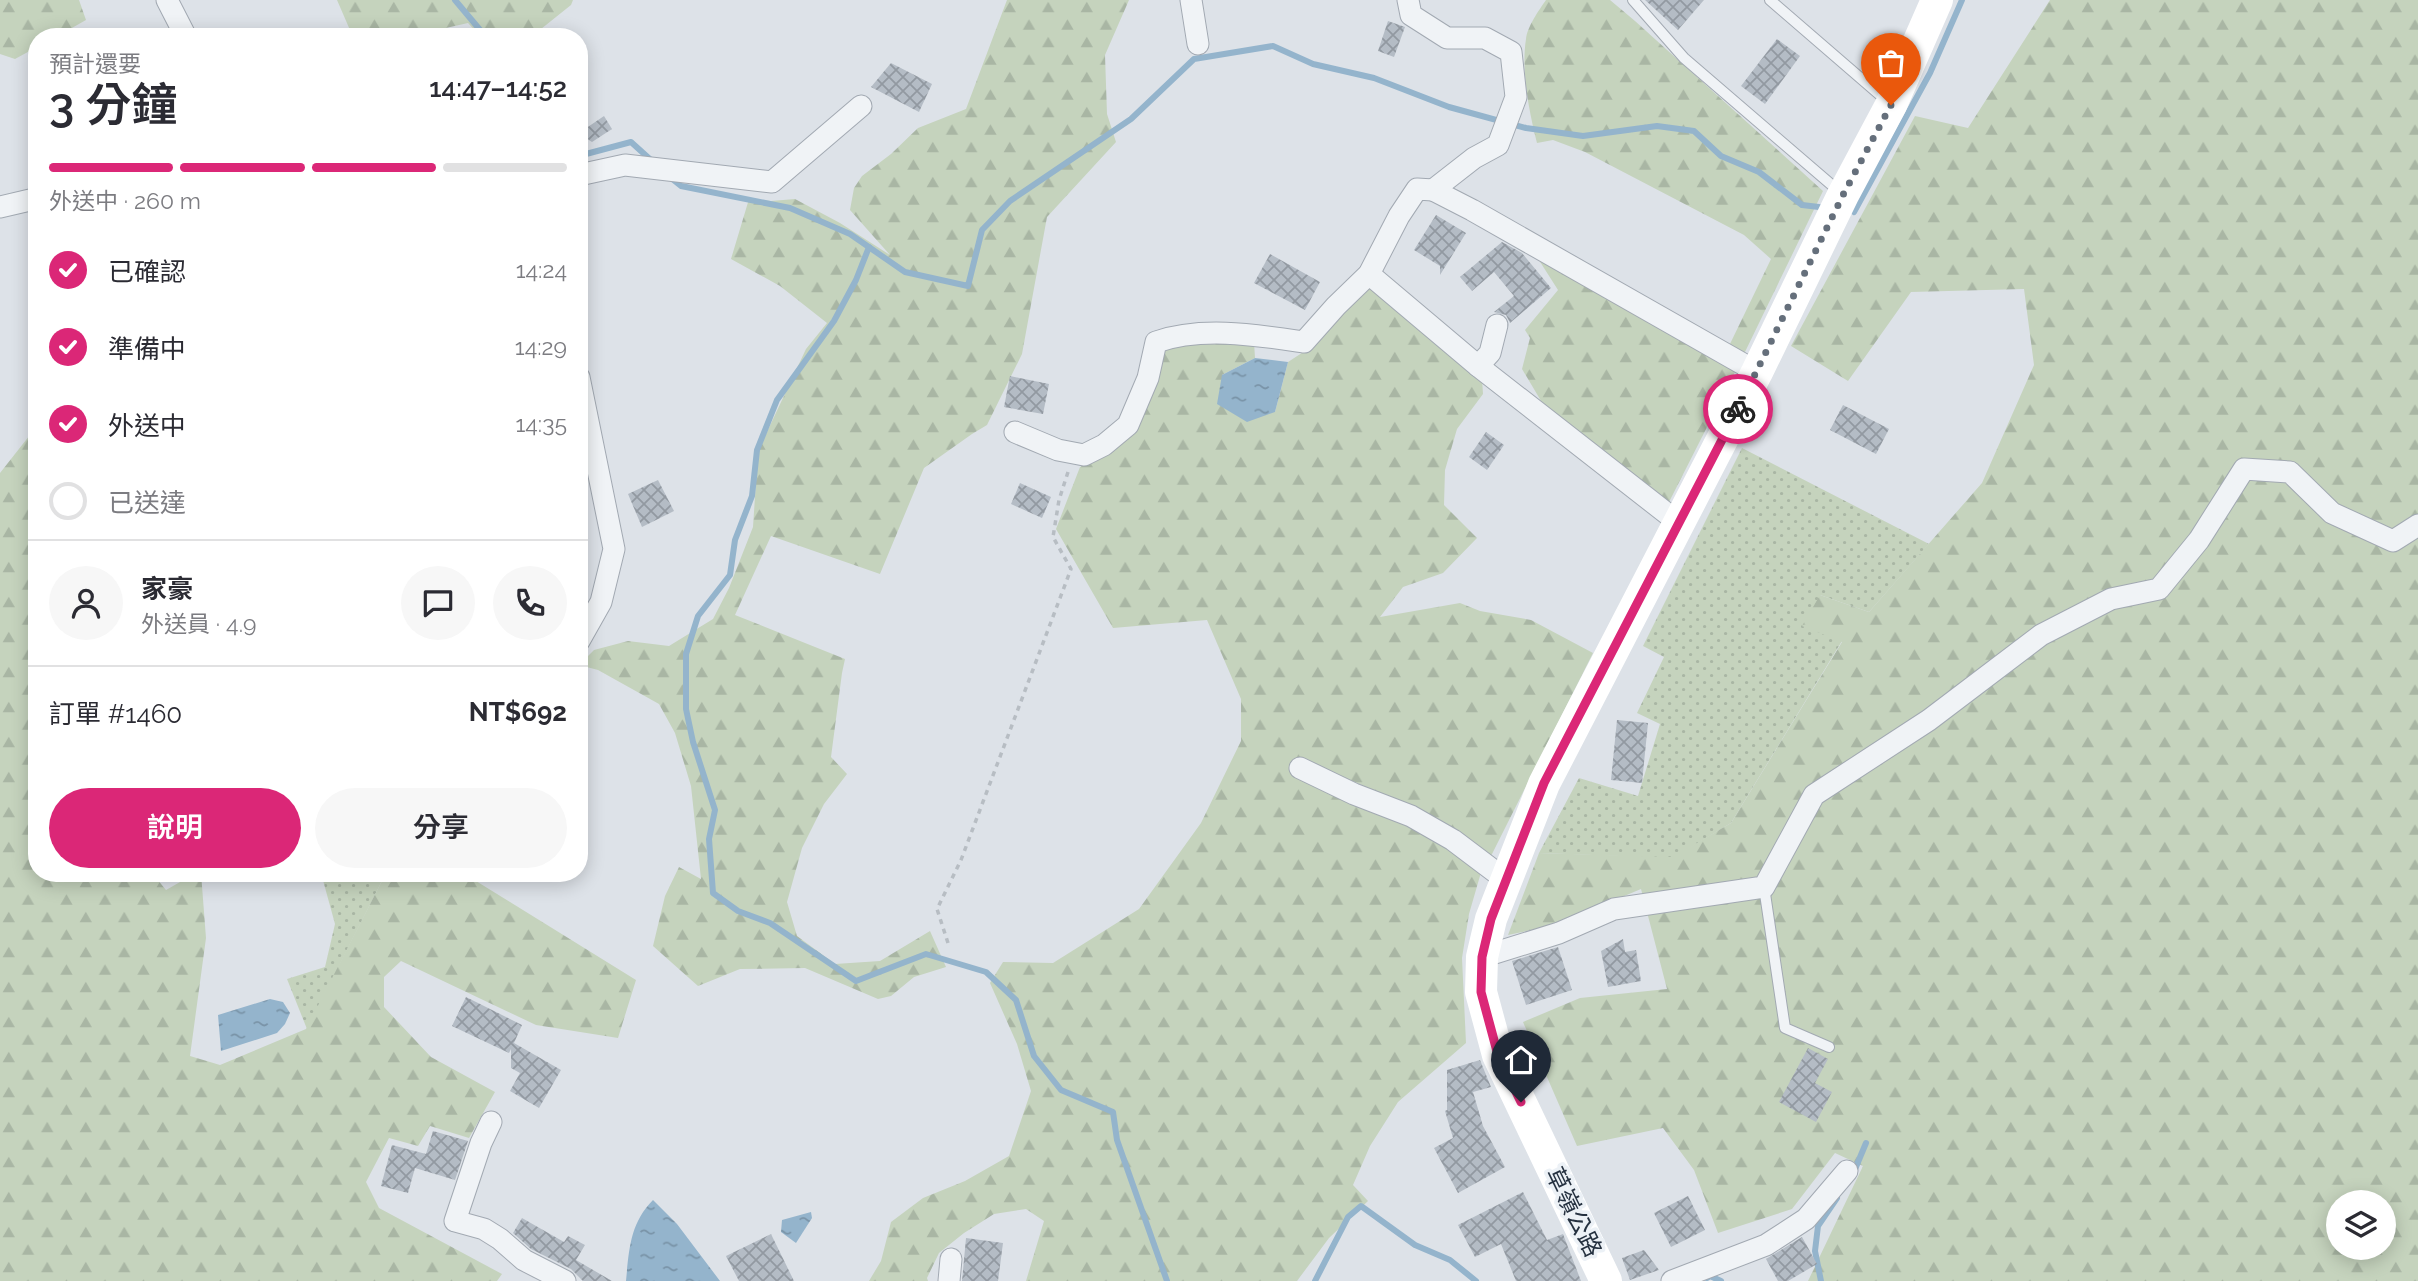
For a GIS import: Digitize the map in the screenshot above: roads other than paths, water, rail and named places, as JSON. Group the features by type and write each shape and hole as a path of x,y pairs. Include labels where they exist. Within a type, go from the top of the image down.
{"main road":[{"name":"草嶺公路","path":"1606,1281 1498,1055 1481,992 1482,957 1491,919 1544,783 1757,372 1843,195 1891,105 1937,0"}],"street":[{"path":"167,0 181,28"},
{"path":"1191,0 1198,44"},
{"path":"1408,0 1411,15 1447,37 1485,38 1511,52 1516,97 1498,145 1474,158 1433,190"},
{"path":"588,174 625,164 772,182 861,106"},
{"path":"1015,432 1074,454 1084,455 1104,445 1128,425 1147,378 1156,342 1174,336 1253,335 1304,342 1369,274 1417,188 1433,190 1484,217 1757,372"},
{"path":"0,208 28,201"},
{"path":"1369,274 1478,366 1679,523"},
{"path":"1478,366 1490,353 1497,325"},
{"path":"588,421 614,549 601,603 588,625"},
{"path":"1482,957 1559,933 1614,909 1764,887 1814,795 1929,720 2041,635 2111,599 2160,589 2199,540 2244,469 2290,472 2332,513 2393,541 2418,525"},
{"path":"1300,768 1354,794 1411,816 1453,840 1506,880"},
{"path":"491,1122 481,1143 455,1221 484,1229 524,1260 565,1281"},
{"path":"1672,1281 1766,1245 1806,1219 1847,1171"},
{"path":"949,1281 951,1259"}],"lane":[{"path":"1633,0 1684,58 1843,195"},
{"path":"1770,0 1891,105"},
{"path":"1764,887 1785,1028 1829,1047"}],"water":[{"path":"1255,358 1288,362 1275,412 1247,422 1217,404 1222,375"},
{"path":"270,999 283,1002 290,1013 277,1033 221,1051 218,1015"},
{"path":"653,1200 677,1224 720,1281 626,1281 635,1228"},
{"path":"811,1212 812,1218 796,1243 781,1232 782,1220"}],"waterway":[{"path":"455,0 478,28"},
{"path":"1854,212 1930,73 1962,0"},
{"path":"671,178 681,186 790,208 850,234 905,272 968,286 982,230 1010,201 1131,119 1194,59 1273,46 1313,64 1374,78 1449,107 1526,128 1583,136 1657,126 1694,131 1721,156 1759,172 1802,205 1819,207"},
{"path":"588,153 631,142 652,161"},
{"path":"869,247 856,280 834,321 777,400 757,450 752,496 735,540 730,575 698,616 686,654 686,709 693,742 715,810 709,839 713,893 738,911 770,923 856,981 926,954 986,972 1016,1000 1034,1056 1061,1090 1113,1112 1117,1140 1167,1281"},
{"path":"1853,1174 1866,1143"},
{"path":"1821,1281 1815,1251 1818,1226 1837,1198"},
{"path":"1315,1281 1348,1217 1361,1206 1415,1245 1450,1260 1476,1281"},
{"path":"1707,1278 1710,1276 1721,1281"}]}
